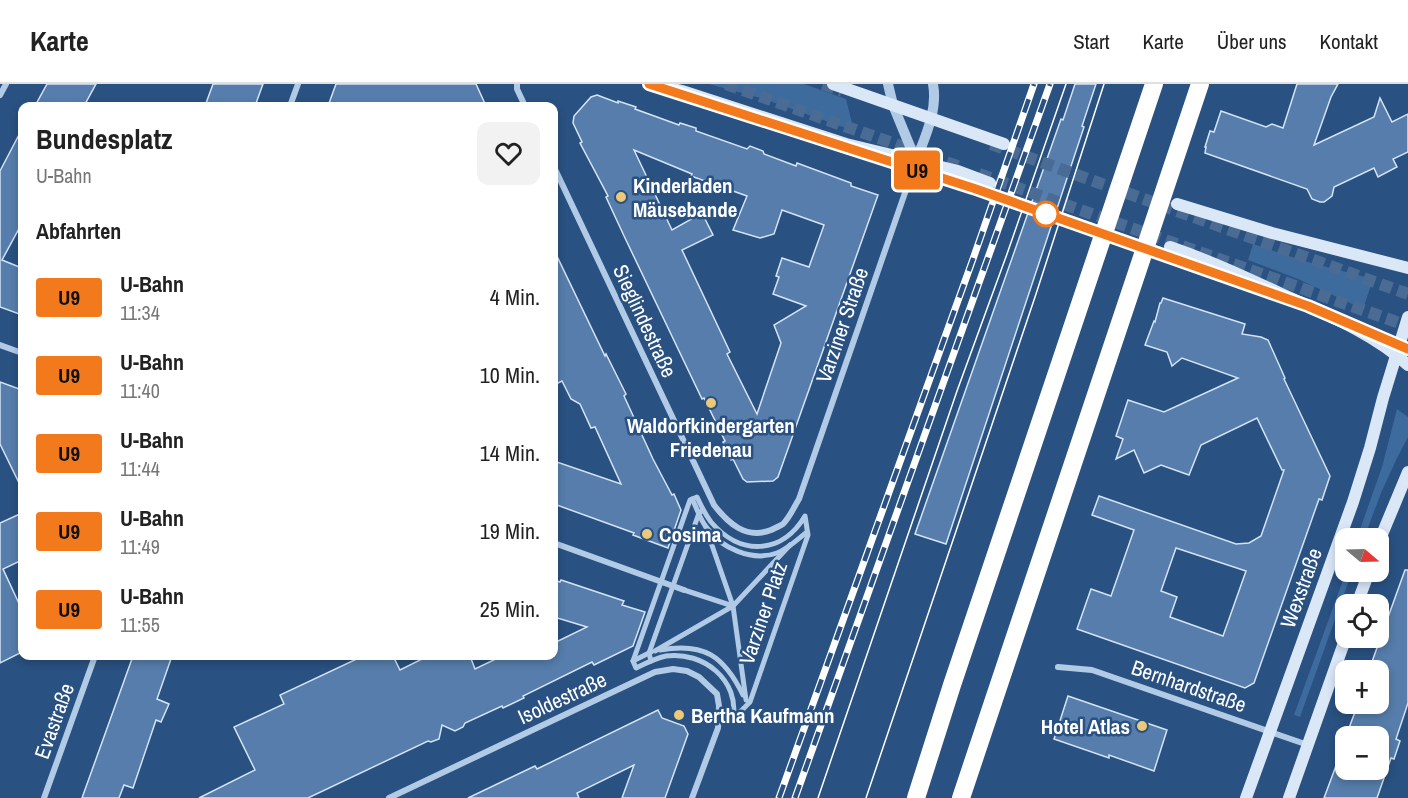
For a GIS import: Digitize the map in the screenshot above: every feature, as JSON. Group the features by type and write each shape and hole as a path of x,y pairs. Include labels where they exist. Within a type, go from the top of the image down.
{"highway":[{"path":"916,798 1154,84"},
{"path":"961,798 1200,84"}],"main road":[{"path":"652,84 682,91 846,144 958,171 990,183"},
{"path":"833,84 1004,144"},
{"path":"1177,204 1272,234 1408,268"},
{"path":"1170,247 1209,261 1350,325 1396,354 1408,365"},
{"name":"Wexstraße","path":"1246,798 1353,502 1408,317"},
{"path":"1385,528 1408,472"},
{"path":"1289,798 1342,648"}],"street":[{"path":"0,95 6,84"},
{"path":"291,102 298,84"},
{"path":"517,84 523,102"},
{"path":"888,84 893,105 916,161"},
{"path":"916,161 932,118 935,95 933,84"},
{"name":"Varziner Straße","path":"799,499 916,161"},
{"name":"Sieglindestraße","path":"558,174 707,489"},
{"path":"0,345 18,352"},
{"name":"Varziner Platz","path":"707,489 714,505 722,515 736,527 751,534 767,532 783,525 799,499"},
{"name":"Varziner Platz","path":"701,512 723,533 739,542 762,547 778,543 797,528 805,516 808,535 750,702 747,702 734,719 734,704 729,687 717,671 706,663 674,656 659,658 636,668 633,661 690,500 697,497 701,512 706,528 733,606 747,702"},
{"path":"651,661 679,567 701,512"},
{"name":"Varziner Platz","path":"706,528 722,544 742,553 759,556 776,553 807,532"},
{"path":"558,544 684,590"},
{"name":"Varziner Platz","path":"633,661 733,606 790,545"},
{"path":"667,563 679,567"},
{"name":"Varziner Platz","path":"684,590 733,606"},
{"path":"655,598 667,603"},
{"name":"Varziner Platz","path":"652,652 677,647 698,650 717,658 733,675 747,702"},
{"name":"Evastraße","path":"44,798 94,660"},
{"name":"Bernhardstraße","path":"1058,668 1092,670 1308,745"},
{"name":"Isoldestraße","path":"389,798 655,672 673,669 699,677 717,694 719,706 718,728 692,798"}],"shaded area":[{"path":"709,84 804,84 846,99 854,131 764,99"},
{"path":"1253,244 1304,261 1373,279 1363,309 1298,279 1248,260"},
{"path":"1397,409 1408,417 1408,437 1381,493 1368,528 1361,528 1382,467"},
{"path":"1342,582 1348,582 1344,594 1338,594"},
{"path":"1335,602 1335,619 1300,717 1294,715"}],"building":[{"path":"47,84 96,84 86,102 37,102"},
{"path":"213,84 263,84 256,102 206,102"},
{"path":"336,84 476,84 484,102 329,102"},
{"path":"1075,84 1096,84 1082,126 1084,127 946,544 915,534"},
{"path":"1297,84 1338,84 1314,145 1374,117 1380,98 1392,122 1408,114 1408,152 1393,159 1397,167 1378,177 1374,168 1334,187 1332,196 1324,202 1312,199 1307,189 1205,153 1210,131 1214,132 1221,111 1266,127 1272,124 1283,128"},
{"path":"597,95 636,107 635,109 679,125 680,123 696,128 696,131 747,149 750,146 796,166 797,163 878,195 778,477 773,481 747,482 743,479 733,459 731,460 723,442 725,441 704,398 702,399 625,238 606,197 608,196 580,143 582,142 573,123 574,116 591,97","holes":["634,150 692,174 691,176 747,196 733,230 760,238 774,234 782,210 824,225 809,267 782,258 773,294 806,306 774,325 781,343 757,414 727,354 730,352 682,250 713,235 702,213 672,230"]},
{"path":"18,137 18,230 2,260 18,266 18,314 0,307 0,171"},
{"path":"558,258 626,394 624,396 653,459 681,510 668,548 558,505 558,462 621,484 595,427 591,428 580,404 571,399 562,381 558,383"},
{"path":"1163,298 1245,324 1242,334 1268,340 1330,476 1322,500 1319,499 1254,683 1245,688 1077,629 1091,589 1111,596 1134,530 1092,515 1099,496 1236,544 1249,543 1261,536 1284,470 1257,418 1201,445 1189,475 1161,465 1144,473 1134,450 1116,459 1123,439 1116,436 1128,400 1164,412 1238,378 1182,358 1172,366 1167,352 1145,345","holes":["1176,548 1246,571 1223,636 1170,617 1177,597 1161,591"]},
{"path":"0,382 18,389 18,481 0,444"},
{"path":"18,515 18,562 3,569 18,601 18,654 0,663 0,523"},
{"path":"1405,570 1408,570 1408,703 1396,739 1400,741 1394,759 1391,758 1389,764 1389,726 1350,726 1354,714 1389,714 1389,660 1373,660 1377,648 1389,648 1389,614"},
{"path":"561,580 624,601 622,605 645,612 633,646 594,665 592,662 523,696 524,698 465,723 463,727 455,731 442,725 439,739 428,741 308,798 199,798 255,770 234,727 284,704 280,695 354,660 395,660 400,670 420,660 472,660 475,669 494,660 558,660 558,641 587,627 558,618 558,581"},
{"path":"132,660 171,660 157,699 169,704 161,722 156,720 133,788 124,785 119,798 82,798"},
{"path":"1068,696 1167,730 1154,771 1054,739"},
{"path":"658,710 662,718 684,726 688,734 665,798 622,798 634,765 577,793 579,798 468,798 535,766 537,769"},
{"path":"1335,768 1335,780 1383,780 1377,798 1324,798"}],"tunnel":[{"path":"726,84 960,167"},
{"path":"823,84 842,91"},
{"path":"991,144 1408,294"},
{"path":"979,174 1408,326"}],"tram line":[{"path":"818,798 957,391 1066,84"},
{"path":"866,798 1036,294 1104,84"}],"railway":[{"path":"779,798 1034,84"},
{"path":"795,798 1050,84"}],"metro line":[{"name":"U9","path":"649,84 973,188 1308,306 1408,349"}],"place":[{"name":"Kinderladen Mäusebande","path":"621,197"},
{"name":"Waldorfkindergarten Friedenau","path":"711,403"},
{"name":"Cosima","path":"647,534"},
{"name":"Bertha Kaufmann","path":"679,715"},
{"name":"Hotel Atlas","path":"1142,726"}]}
